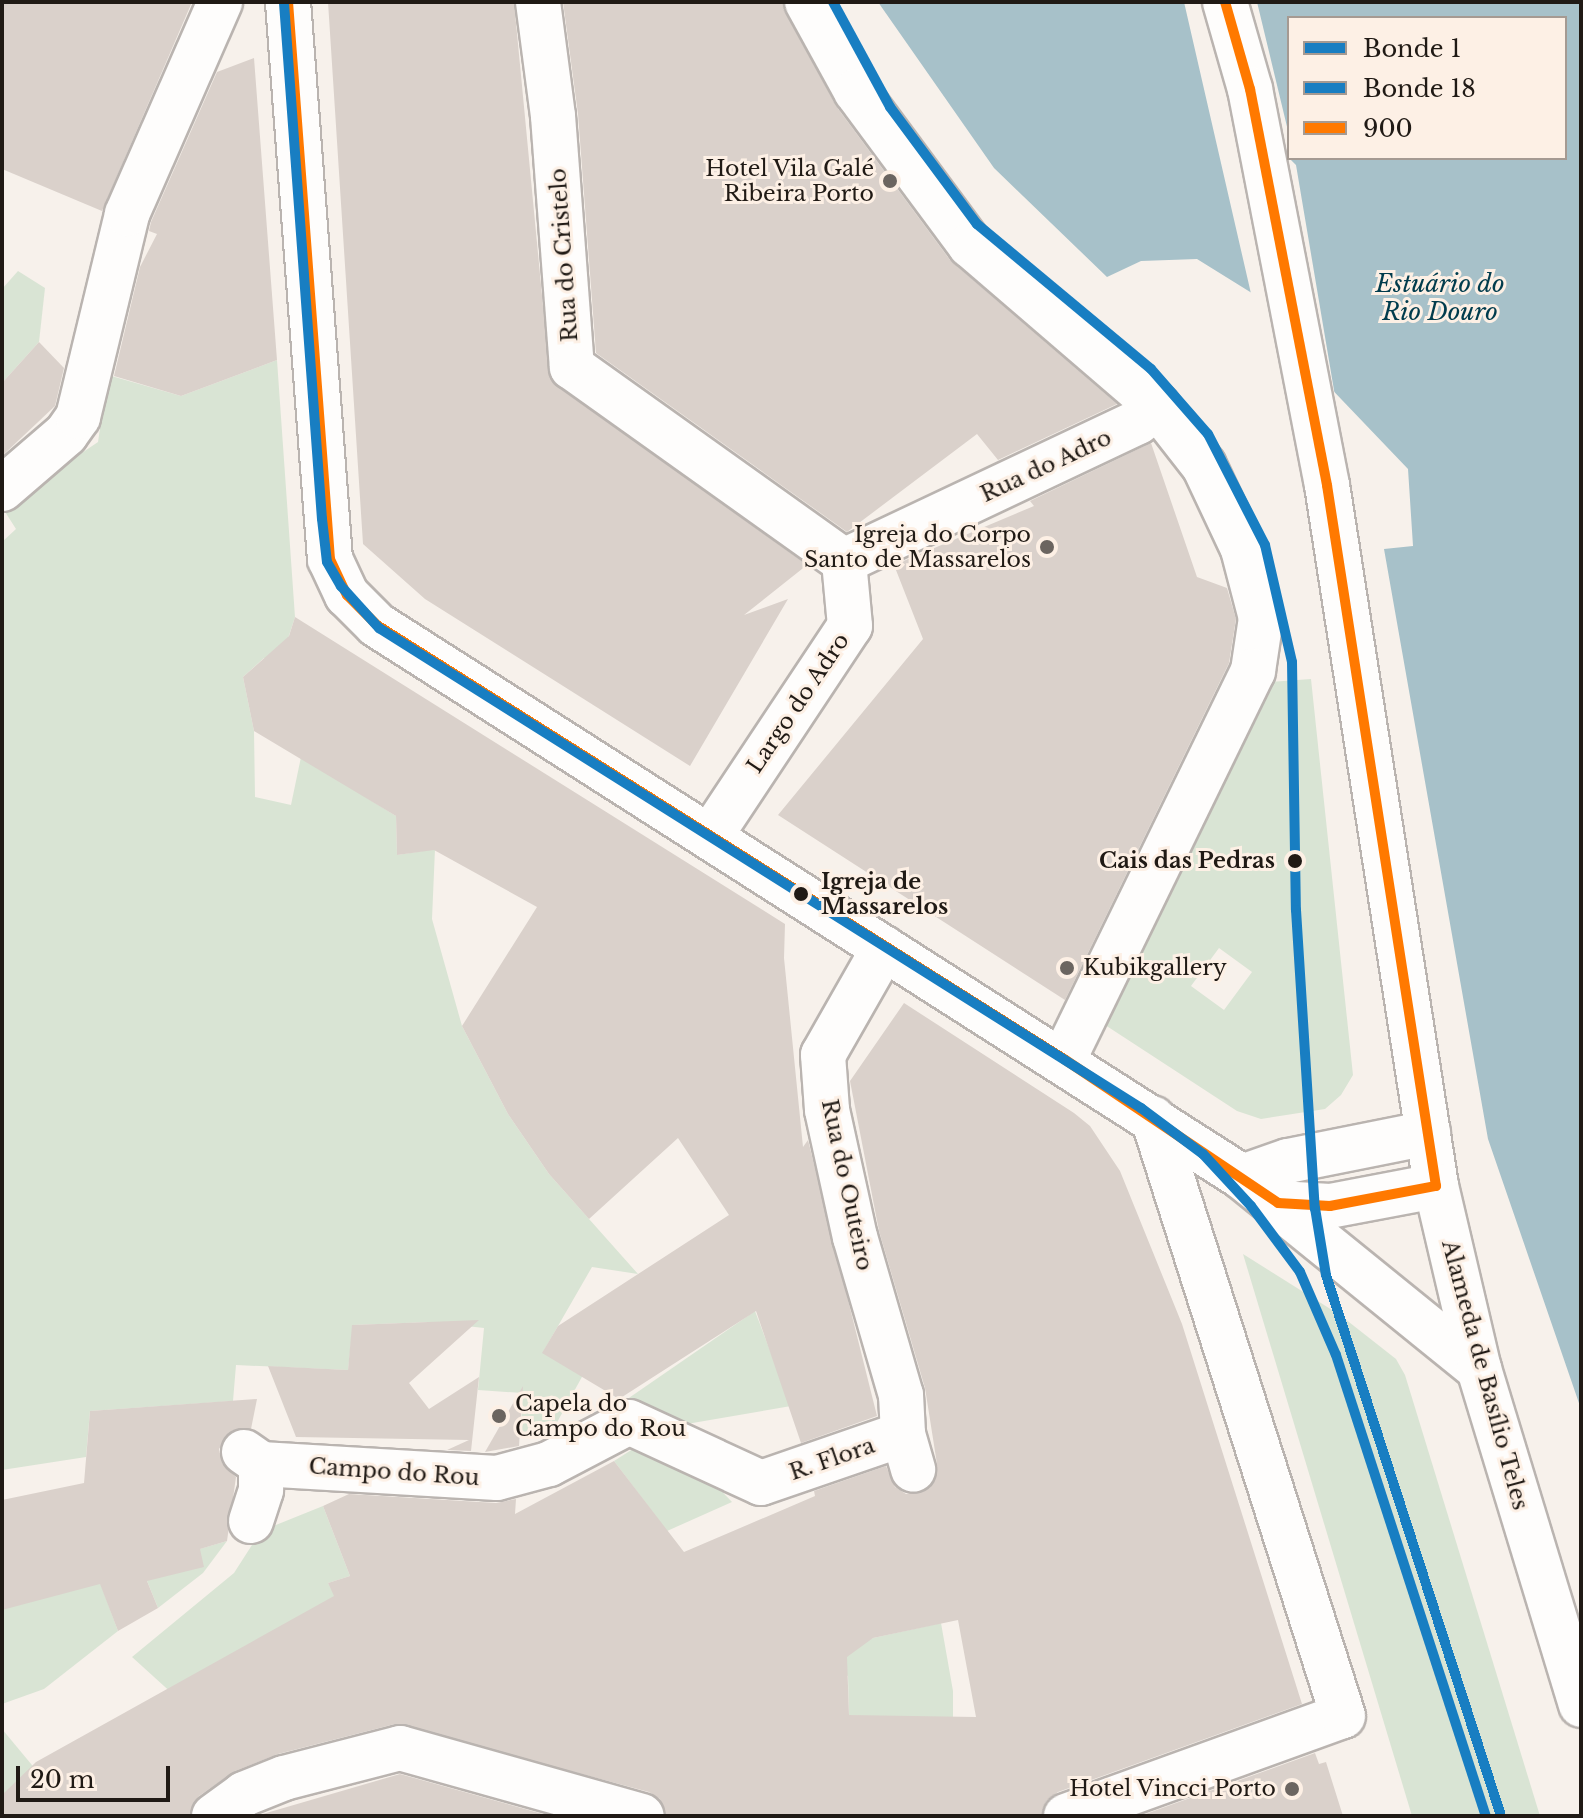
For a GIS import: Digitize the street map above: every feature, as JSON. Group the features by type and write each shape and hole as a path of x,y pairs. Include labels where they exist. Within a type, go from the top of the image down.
{"street":[{"path":"2,489 66,434 78,417 127,214 220,2"},
{"path":"288,2 330,559 347,595 377,625 1064,1059 1242,1177 1278,1203 1479,1369"},
{"name":"Rua do Cristelo","path":"538,2 553,116 572,367 844,561"},
{"path":"807,2 856,91 970,245 1157,406 1204,466 1243,549 1261,618 1253,671 1226,706 1064,1059"},
{"name":"Alameda de Basílio Teles","path":"1225,2 1250,89 1315,423 1436,1186 1479,1369 1581,1705"},
{"name":"Rua do Adro","path":"844,561 1138,422 1157,406"},
{"name":"Largo do Adro","path":"711,835 850,626 844,561"},
{"name":"Rua do Outeiro","path":"884,948 823,1055 830,1124 855,1237 901,1395 908,1452"},
{"path":"1066,1816 1343,1716 1153,1118"},
{"path":"1242,1177 1288,1161 1428,1133"},
{"path":"1278,1203 1330,1206 1436,1186"},
{"name":"Campo do Rou","path":"251,1521 261,1490 253,1458 497,1478 549,1464 629,1422 761,1483"},
{"name":"R. Flora","path":"761,1483 908,1452"},
{"path":"214,1816 244,1794 284,1778 400,1748 642,1816"}],"green space":[{"path":"18,271 45,288 39,342 2,383 2,289"},
{"path":"277,360 295,617 280,663 264,658 243,677 254,731 255,797 291,805 301,757 396,816 397,855 435,849 432,919 462,1026 508,1114 549,1174 638,1274 592,1267 543,1352 583,1375 549,1437 520,1438 523,1393 478,1390 484,1328 430,1322 353,1325 348,1370 236,1365 233,1401 90,1411 86,1457 2,1470 2,542 16,529 2,507 98,442 108,375 181,396"},
{"path":"1311,679 1353,1075 1341,1095 1325,1109 1261,1119 1237,1111 1099,1021 1270,682","holes":["1219,948 1252,972 1224,1010 1191,986"]},
{"path":"1243,1254 1340,1315 1396,1359 1405,1375 1540,1816 1412,1816"},
{"path":"755,1311 791,1406 675,1426 623,1402"},
{"path":"644,1442 708,1477 732,1502 667,1531 614,1461"},
{"path":"323,1506 350,1576 328,1583 343,1611 175,1696 132,1657 234,1573 261,1531"},
{"path":"227,1541 203,1573 158,1608 141,1566"},
{"path":"97,1574 118,1631 44,1689 2,1704 2,1592"},
{"path":"941,1623 953,1691 953,1726 849,1715 848,1676 816,1663 873,1638"},
{"path":"2,1729 71,1812 2,1795"}],"water":[{"name":"Estuário do Rio Douro","path":"878,2 1581,2 1581,1409 1488,1139 1384,549 1413,546 1408,469 1320,377 1255,295 1197,259 1141,261 1107,277 994,168"}],"pier":[{"path":"1184,2 1257,2 1287,127 1287,160 1296,165 1335,396 1252,298"}],"building":[{"path":"2,2 192,2 102,211 2,169"},
{"path":"328,2 514,2 550,379 807,565 744,615 788,599 690,766 425,599 363,544"},
{"path":"563,2 782,2 836,106 950,260 1117,404 998,460 977,434 847,532 596,353 578,114"},
{"path":"254,58 277,360 181,396 114,376 140,267 157,234 149,231 151,222 217,72"},
{"path":"39,342 64,368 55,406 2,456 2,383"},
{"path":"1151,443 1197,577 1227,588 1236,619 1229,663 1065,1000 778,815 923,639 894,565 1034,506 1030,501"},
{"path":"295,617 785,924 784,958 803,1147 808,1140 877,1416 801,1443 756,1311 619,1399 542,1353 558,1326 729,1215 678,1138 589,1219 549,1174 508,1114 462,1026 537,907 434,850 397,855 396,816 254,731 243,677 289,636"},
{"path":"904,1003 1090,1126 1120,1171 1182,1324 1302,1704 1058,1792 1046,1801 1042,1816 666,1816 660,1799 649,1792 395,1724 278,1754 235,1771 199,1796 189,1816 2,1816 2,1795 36,1762 334,1596 328,1583 350,1576 323,1506 349,1494 496,1503 516,1499 515,1514 614,1461 684,1552 815,1496 814,1491 886,1466 895,1487 906,1494 930,1488 937,1464 925,1388 879,1231 850,1081","holes":["958,1620 976,1717 849,1715 847,1657 873,1638"]},
{"path":"479,1320 409,1383 429,1409 479,1377 471,1451 447,1450 469,1440 296,1437 268,1366 348,1370 352,1325"},
{"path":"523,1386 519,1446 485,1452"},
{"path":"257,1399 251,1429 233,1430 219,1449 222,1463 236,1477 227,1541 200,1549 204,1567 147,1581 158,1608 118,1631 100,1584 2,1610 2,1500 84,1483 90,1411"},
{"name":"Hotel Vincci Porto","path":"1315,1753 1319,1764 1326,1762 1343,1816 1140,1816"},
{"path":"400,1774 550,1816 256,1816"}],"tram line":[{"name":"1","path":"833,2 890,107 977,224 1151,369 1208,434 1265,545 1292,662 1296,910 1315,1208 1326,1275 1501,1816"},
{"name":"18","path":"284,3 322,519 327,562 341,586 379,628 1141,1108 1203,1154 1251,1206 1300,1272 1336,1355 1486,1816"}],"transit line":[{"name":"900","path":"288,2 330,559 347,595 377,625 1064,1059 1278,1203 1330,1206 1436,1186 1327,485 1250,89 1225,2"}],"place":[{"name":"Hotel Vila Galé Ribeira Porto","path":"890,181"},
{"name":"Igreja do Corpo Santo de Massarelos","path":"1047,547"},
{"name":"Cais das Pedras","path":"1295,861"},
{"name":"Igreja de Massarelos","path":"801,894"},
{"name":"Kubikgallery","path":"1067,968"},
{"name":"Capela do Campo do Rou","path":"499,1416"},
{"name":"Hotel Vincci Porto","path":"1292,1789"}]}
